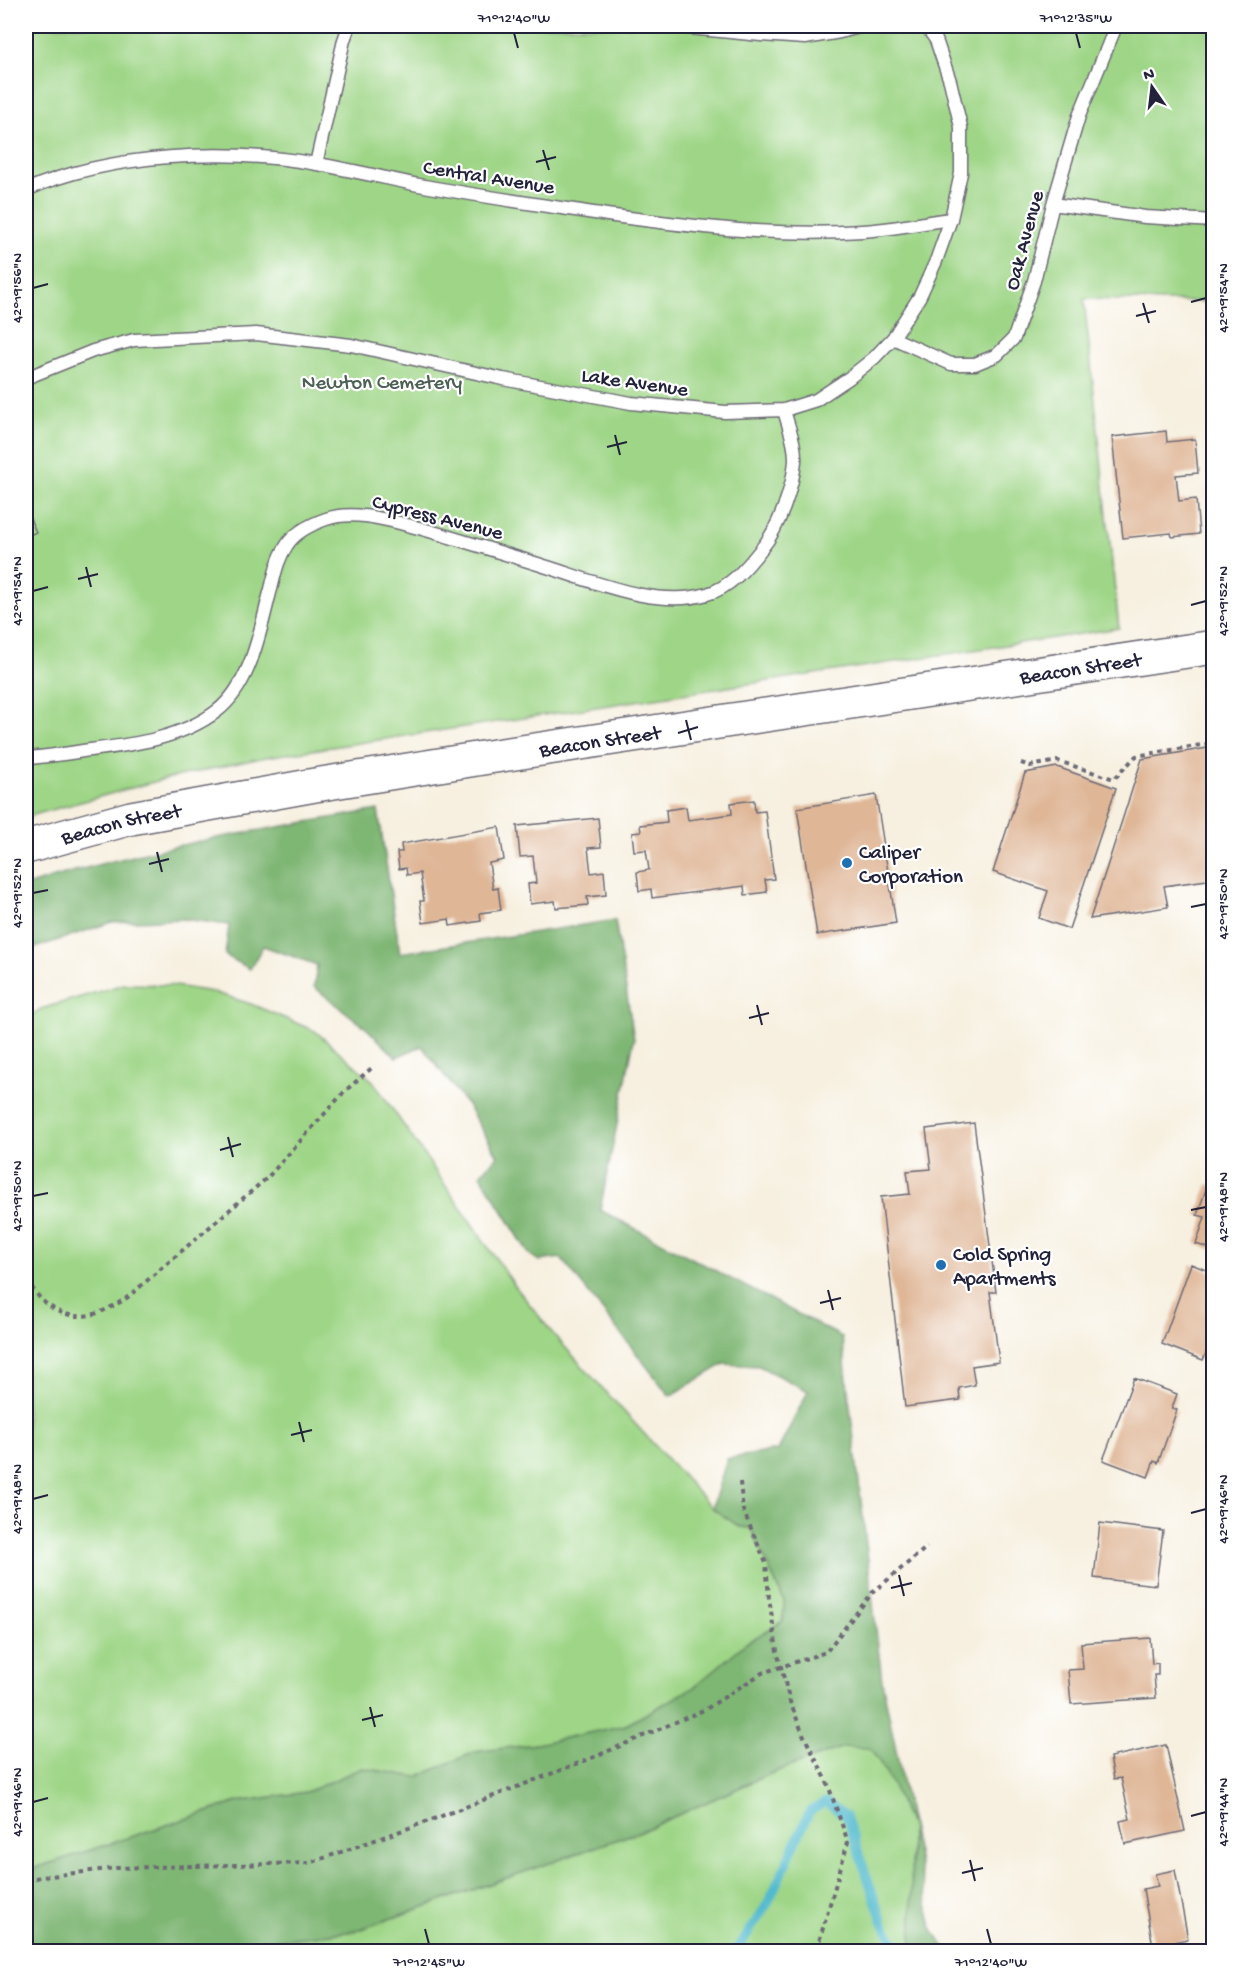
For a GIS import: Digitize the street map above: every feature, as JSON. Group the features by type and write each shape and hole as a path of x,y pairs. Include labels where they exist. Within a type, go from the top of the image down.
{"main road":[{"name":"Beacon Street","path":"26,847 130,818 315,785 1214,647"}],"lane":[{"path":"316,164 349,26"},
{"path":"669,26 805,38 863,26"},
{"name":"Lake Avenue","path":"26,378 93,351 134,340 256,334 351,345 503,379 631,403 725,412 784,410 816,400 874,358 893,338 920,296 951,219 962,173 961,127 950,81 936,40 926,26"},
{"name":"Oak Avenue","path":"893,338 951,364 975,364 997,355 1014,338 1034,281 1053,204 1079,116 1116,26"},
{"name":"Central Avenue","path":"26,190 51,179 142,160 218,156 316,164 421,185 616,216 771,233 864,231 951,219"},
{"path":"1053,204 1145,216 1214,221"},
{"name":"Cypress Avenue","path":"26,758 122,746 161,738 192,727 218,710 238,688 251,658 278,562 288,543 303,530 328,518 352,515 389,520 637,594 678,600 710,594 742,574 771,538 788,496 795,460 784,410"}],"path":[{"path":"1021,763 1030,766 1058,761 1114,779 1136,756 1214,743"},
{"path":"26,1280 44,1302 63,1313 79,1318 116,1305 268,1177 345,1091 374,1066"},
{"path":"740,1482 743,1510 766,1563 769,1599 781,1667 790,1702 798,1724 826,1779 848,1842 816,1952"},
{"path":"26,1879 116,1868 310,1863 434,1819 592,1758 706,1708 762,1673 826,1652 872,1593 927,1547"}],"green space":[{"name":"Newton Cemetery","path":"26,26 1213,26 1213,302 1084,299 1119,628 266,757 161,780 26,817"},
{"path":"378,810 400,953 615,920 634,1039 600,1210 842,1337 882,1681 932,1928 947,1951 912,1951 911,1827 893,1786 869,1748 843,1747 772,1773 644,1830 355,1931 178,1951 26,1951 26,1871 238,1802 307,1792 362,1768 417,1777 475,1752 537,1744 626,1725 693,1688 746,1643 783,1621 784,1601 751,1528 740,1527 712,1508 727,1459 778,1450 808,1391 759,1366 724,1364 670,1396 561,1258 539,1261 529,1254 480,1174 498,1156 467,1105 422,1046 396,1057 366,1028 314,987 317,965 263,946 250,969 225,955 229,925 183,919 112,922 26,951 26,886 156,851"},
{"path":"124,984 169,985 213,992 251,1004 315,1031 373,1081 515,1286 554,1335 712,1508 740,1527 751,1528 784,1601 784,1622 746,1643 693,1688 626,1725 537,1744 475,1752 417,1777 362,1768 307,1792 237,1802 26,1871 26,1019 41,1009"},
{"path":"843,1747 869,1747 893,1786 911,1827 912,1951 178,1952 355,1931 644,1830 772,1773"}],"building":[{"path":"1166,431 1167,442 1195,439 1198,473 1176,475 1179,501 1196,499 1199,534 1172,537 1171,533 1123,538 1112,437"},
{"path":"26,510 36,532 26,537"},
{"path":"1214,747 1214,879 1164,886 1168,907 1090,919 1142,759"},
{"path":"1057,767 1116,788 1069,929 1039,918 1048,891 993,872 1025,773"},
{"path":"876,795 896,923 817,935 797,808"},
{"path":"754,800 755,812 765,811 774,879 765,880 767,892 745,895 744,886 652,898 651,889 639,891 637,872 649,870 646,850 634,851 632,833 641,832 640,825 667,822 666,810 686,807 688,820 732,814 731,803"},
{"path":"598,818 601,847 588,848 591,873 604,871 606,895 587,897 588,905 556,908 555,901 530,904 528,884 536,883 533,856 520,857 517,826"},
{"path":"499,827 504,860 489,863 493,889 498,888 501,910 480,913 481,921 450,926 449,919 423,923 420,901 424,901 420,873 407,875 406,868 399,869 397,852 402,852 401,844"},
{"name":"Cold Spring Apartments","path":"974,1123 996,1292 990,1292 999,1362 972,1366 975,1385 959,1388 960,1400 905,1407 881,1197 910,1194 907,1171 931,1169 926,1129"},
{"path":"1208,1184 1214,1186 1214,1250 1196,1244 1205,1217 1197,1215"},
{"path":"1191,1264 1214,1273 1214,1335 1203,1360 1162,1344"},
{"path":"1134,1378 1177,1394 1172,1408 1177,1410 1158,1463 1154,1461 1148,1477 1103,1460"},
{"path":"1100,1523 1163,1531 1156,1585 1094,1578"},
{"path":"1150,1638 1152,1664 1158,1663 1158,1675 1154,1675 1156,1698 1071,1704 1068,1670 1083,1669 1081,1643"},
{"path":"1166,1745 1185,1831 1125,1844 1120,1821 1130,1819 1121,1778 1114,1779 1110,1757"},
{"path":"1175,1870 1188,1939 1153,1946 1143,1889 1158,1886 1155,1874"}],"waterway":[{"path":"731,1952 739,1947 768,1903 810,1811 826,1802 846,1816 883,1923 901,1952"}],"place":[{"name":"Caliper Corporation","path":"847,863"},
{"name":"Cold Spring Apartments","path":"941,1265"}]}
